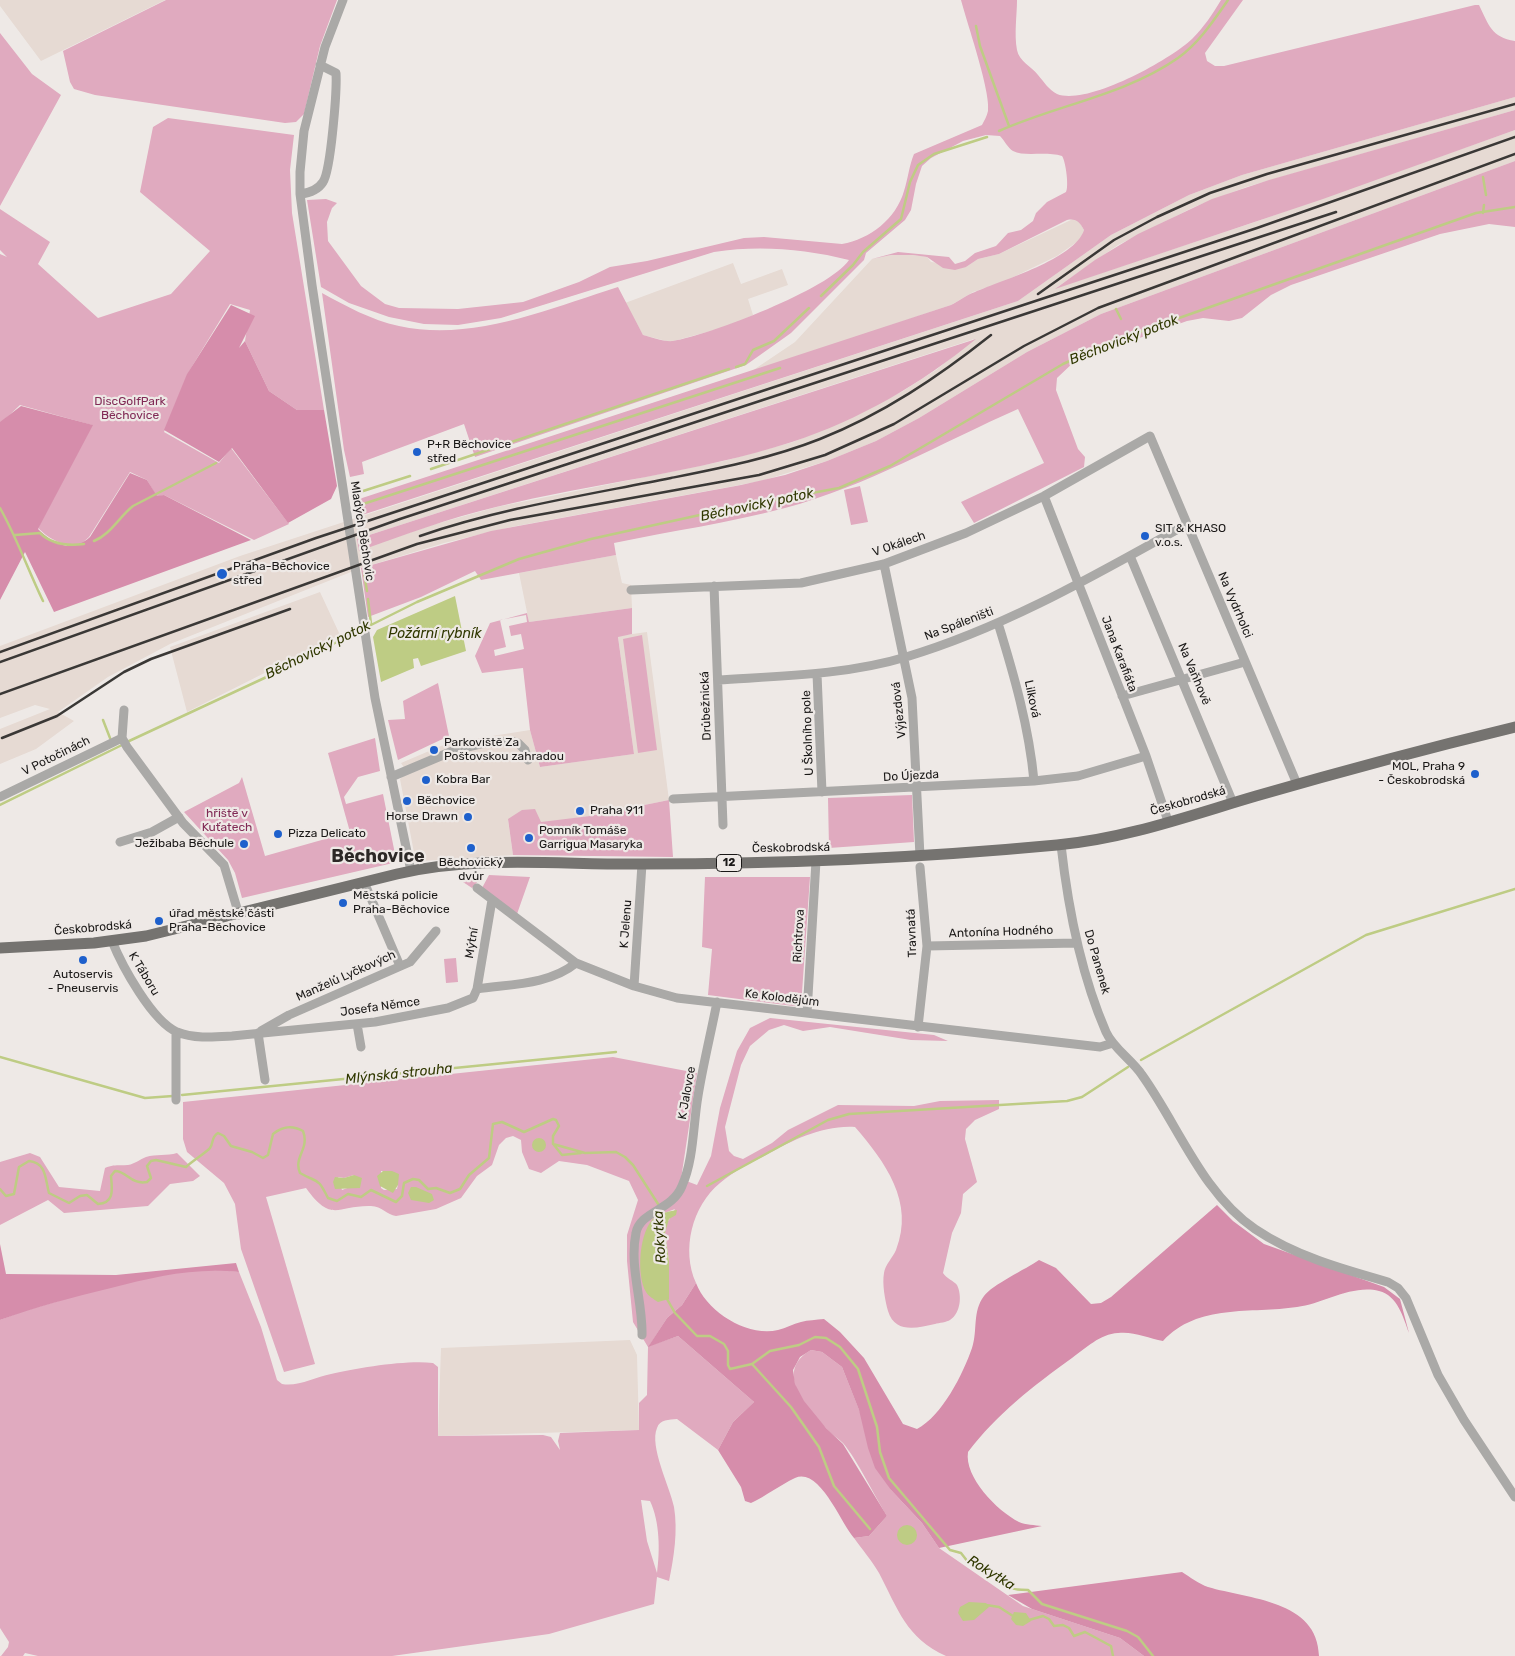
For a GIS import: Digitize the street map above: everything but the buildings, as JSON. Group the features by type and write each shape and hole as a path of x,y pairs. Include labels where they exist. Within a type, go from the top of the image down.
{"main road":[{"name":"Českobrodská","path":"0,948 112,941 146,936 239,915 411,871 507,863 920,862 1061,845 1115,836 1419,750 1515,727"}],"street":[{"name":"Mladých Běchovic","path":"343,0 320,65 304,131 300,194 363,621 391,776 411,871"},
{"path":"300,194 316,189 326,177 337,82 336,73 320,65"},
{"name":"V Okálech","path":"632,588 801,583 884,564 966,533 1044,496 1150,436"},
{"name":"Na Vydrholci","path":"1150,436 1297,784"},
{"name":"Jana Karafiáta","path":"1044,496 1146,756 1168,821"},
{"name":"Na Spáleništi","path":"718,680 817,674 905,657 998,623 1079,584 1187,524"},
{"name":"Na Vaňhově","path":"1130,556 1232,803"},
{"name":"Výjezdová","path":"884,564 905,657 912,698 920,862"},
{"name":"Drůbežnická","path":"714,586 723,825"},
{"name":"Lilková","path":"998,623 1016,679 1034,781"},
{"path":"1122,696 1245,662"},
{"name":"U Školního pole","path":"817,674 822,792"},
{"path":"124,710 125,742 179,817 224,865 239,915"},
{"name":"V Potočinách","path":"0,797 125,742"},
{"path":"391,776 455,750 491,743 518,742 525,750 528,760"},
{"name":"Do Újezda","path":"673,799 1034,781 1078,776 1146,756"},
{"path":"120,842 152,832 179,817"},
{"name":"Do Panenek","path":"1061,845 1066,888 1076,943 1106,1034 1141,1073 1212,1186 1235,1213 1254,1228 1295,1252 1388,1282 1398,1288 1406,1298 1447,1390 1464,1420 1515,1497"},
{"name":"Richtrova","path":"807,1013 816,861"},
{"name":"Travnatá","path":"918,1027 927,946 920,862"},
{"name":"K Jelenu","path":"634,986 642,864"},
{"path":"364,882 400,966"},
{"name":"Ke Kolodějům","path":"477,888 576,964 634,986 677,998 1100,1047 1113,1043"},
{"name":"Mýtní","path":"477,989 492,900"},
{"name":"Manželů Lyčkových","path":"258,1033 290,1015 410,962 436,931"},
{"name":"K Táboru","path":"112,941 146,1003 176,1032"},
{"name":"Antonína Hodného","path":"927,946 1076,943"},
{"path":"477,989 551,978 566,972 576,964"},
{"name":"Josefa Němce","path":"176,1032 209,1037 375,1022 448,1008 473,998 477,989"},
{"name":"K Jalovce","path":"642,1335 634,1259 635,1235 639,1224 650,1214 666,1207 676,1198 687,1174 698,1095 717,1002"},
{"path":"357,1024 361,1047"},
{"path":"176,1032 176,1100"},
{"path":"258,1033 265,1080"}],"shaded area":[{"path":"0,0 165,0 41,61 0,6"},
{"path":"1515,97 1515,110 1246,187 1194,207 1118,245 1056,288 1255,222 1515,130 1515,161 1101,314 1027,352 919,418 876,441 827,461 761,481 511,527 444,543 361,568 170,644 108,677 58,712 74,721 36,749 0,764 0,729 50,709 35,705 0,718 0,646 240,556 1018,301 1111,235 1189,195 1242,175","holes":["974,339 936,370 903,391 842,422 793,442 724,461 497,507 432,525 359,550 357,539"]},
{"path":"1073,219 1079,221 1084,230 1081,239 1057,256 1003,282 973,292 951,305 749,373 795,342 872,259 891,255 913,255 927,257 931,262 966,267 978,259 999,254"},
{"path":"733,263 741,284 782,269 788,285 748,299 753,315 729,326 670,342 643,335 625,303"},
{"path":"231,305 255,316 239,348 245,341 269,391 297,410 324,410 337,486 331,499 288,523 232,448 219,462 164,430 187,374"},
{"path":"21,406 93,425 38,529 56,543 69,546 76,545 90,537 130,473 147,480 157,496 164,495 251,540 54,612 25,552 0,600 0,422"},
{"path":"616,555 622,583 631,585 632,608 529,622 519,573"},
{"path":"320,592 340,635 187,712 170,647"},
{"path":"647,632 669,800 590,816 541,823 508,820 513,855 421,861 415,858 400,779 407,772 401,763 448,743 530,730 540,767 634,754 618,636"},
{"path":"1217,1205 1233,1221 1264,1244 1384,1287 1400,1299 1409,1333 1399,1308 1391,1297 1379,1291 1358,1290 1297,1307 1209,1315 1177,1329 1163,1341 1124,1333 1111,1334 1099,1339 1016,1401 991,1425 968,1452 971,1472 992,1502 1019,1522 1042,1526 939,1548 922,1523 891,1490 875,1468 859,1410 842,1367 822,1352 811,1350 800,1357 793,1370 795,1384 804,1401 826,1428 843,1444 887,1516 869,1536 854,1538 821,1488 813,1481 804,1477 795,1478 751,1503 745,1501 741,1487 718,1450 733,1422 754,1402 678,1336 648,1347 667,1318 682,1305 696,1283 701,1294 709,1304 730,1320 754,1330 778,1330 804,1321 824,1319 840,1332 864,1358 903,1424 917,1429 935,1415 957,1382 972,1348 980,1302 994,1287 1039,1260 1056,1268 1091,1304 1101,1303 1111,1297"},
{"path":"0,1244 6,1274 116,1275 236,1263 239,1272 206,1271 158,1277 69,1299 0,1320"},
{"path":"630,1340 637,1355 639,1430 438,1436 441,1348"},
{"path":"1182,1572 1208,1587 1260,1599 1294,1613 1307,1623 1316,1637 1319,1656 1144,1656 1120,1638 1032,1609 1008,1595"}],"green space":[{"path":"166,0 337,0 320,46 304,114 296,122 285,123 95,95 74,89 70,82 63,51"},
{"path":"961,0 1017,0 1016,38 1018,54 1047,86 1057,94 1071,96 1088,93 1128,79 1166,58 1192,39 1208,21 1221,0 1243,0 1205,53 1207,61 1215,66 1224,66 1479,5 1488,24 1496,33 1515,41 1515,97 1242,175 1189,195 1111,235 1018,301 356,517 353,501 951,305 972,293 1019,275 1053,259 1078,240 1084,230 1078,222 1067,220 999,254 978,259 966,267 955,270 943,268 927,257 913,255 891,255 872,259 898,252 949,257 955,264 965,261 975,253 996,246 1008,233 1021,230 1033,221 1036,213 1047,202 1066,192 1067,174 1062,156 1018,153 1011,150 1000,136 986,135 963,141 931,158 922,166 911,210 905,220 866,253 864,260 791,333 746,365 475,457 464,424 362,462 364,474 350,477 344,450 322,293 359,312 399,326 427,330 455,330 510,321 618,287 643,335 673,341 713,330 794,297 837,272 849,260 816,253 782,249 714,252 501,318 458,325 424,324 389,317 349,303 321,287 307,200 326,199 337,203 332,208 327,222 328,241 361,286 385,304 399,308 458,309 523,302 579,282 610,267 647,261 744,238 764,237 842,244 862,238 880,226 895,210 904,191 914,154 982,125 986,117 988,102 986,89"},
{"path":"0,33 32,74 61,95 0,206"},
{"path":"1515,110 1515,130 1323,199 1055,289 1095,260 1138,234 1212,199 1269,180"},
{"name":"DiscGolfPark Běchovice","path":"168,118 294,135 290,170 292,213 324,410 297,410 269,391 245,341 250,310 230,304 188,373 164,432 219,463 231,448 289,524 254,540 164,495 157,497 147,480 130,472 89,537 80,545 62,543 52,539 38,528 92,425 20,405 0,424 0,254 7,257 0,250 0,209 50,242 38,264 98,318 171,294 210,251 140,192 153,127"},
{"path":"1515,161 1515,227 1489,224 1440,234 1291,285 1271,295 1242,318 1229,321 1203,318 1187,321 1075,361 1057,378 1056,390 1078,449 1085,457 1084,467 974,523 961,502 1044,463 1018,409 874,476 815,499 743,518 614,543 616,555 481,580 475,571 421,597 368,617 361,568 491,531 741,485 785,475 827,461 876,441 919,418 1027,352 1101,314"},
{"path":"976,339 933,371 889,399 841,423 792,442 719,462 478,511 359,551 357,539"},
{"path":"860,486 868,522 851,525 844,490"},
{"path":"632,608 632,634 618,637 634,754 540,767 530,730 523,668 482,673 475,656 490,623 500,620 506,647 494,650 495,656 524,649 521,634 511,636 509,626 527,622 526,615 504,619 527,613 529,622"},
{"path":"642,635 657,750 638,753 623,639"},
{"path":"438,683 449,736 398,760 388,720 405,719 403,701"},
{"name":"hřiště v Kuťatech","path":"375,738 380,771 358,777 344,797 346,804 383,794 396,859 393,863 242,898 235,873 228,860 184,812 239,783 242,777 265,856 350,832 328,753"},
{"path":"912,795 914,842 829,848 828,798"},
{"path":"669,800 673,857 513,855 508,819 522,810 535,809 541,822 590,816"},
{"path":"483,875 472,888 457,878"},
{"path":"489,875 530,877 517,914 482,888"},
{"path":"705,877 810,877 801,1007 708,995 712,949 702,947"},
{"path":"456,958 458,982 446,983 444,959"},
{"path":"770,1018 934,1035 948,1041 911,1040 830,1027 803,1031 784,1025 769,1030 750,1046 741,1065 725,1127 729,1151 734,1156 743,1159 772,1143 788,1130 838,1105 914,1106 940,1101 999,1100 999,1109 975,1120 966,1129 965,1139 977,1182 963,1194 961,1213 952,1233 943,1273 957,1285 960,1294 956,1313 954,1317 947,1321 907,1328 896,1323 891,1318 885,1297 883,1277 886,1267 896,1250 901,1232 902,1215 899,1199 894,1184 877,1154 855,1127 831,1128 787,1144 731,1175 710,1193 702,1204 692,1229 690,1243 689,1257 696,1283 682,1305 667,1318 649,1346 678,1336 754,1402 733,1422 718,1450 677,1419 665,1420 658,1425 655,1436 656,1445 674,1507 675,1535 669,1581 657,1577 654,1604 549,1634 392,1656 38,1656 25,1653 23,1656 1,1656 8,1647 9,1642 0,1628 0,1320 21,1312 101,1289 157,1276 212,1270 239,1272 261,1327 277,1380 282,1384 294,1384 354,1369 382,1365 433,1363 438,1367 438,1436 543,1435 551,1437 560,1450 558,1441 560,1433 639,1430 639,1403 647,1395 648,1347 633,1322 627,1261 627,1235 638,1200 629,1181 587,1165 559,1161 541,1173 529,1169 522,1152 521,1140 513,1136 506,1138 499,1145 492,1165 477,1176 461,1198 436,1209 396,1216 375,1206 329,1209 322,1206 306,1188 266,1197 315,1364 284,1372 241,1249 235,1204 224,1183 187,1152 183,1139 183,1102 613,1057 697,1073 681,1179 697,1185 711,1156 720,1108 737,1051 750,1028","holes":["381,1171 390,1171 398,1184 397,1189 384,1190 381,1188","354,1175 358,1188 350,1187 342,1190 338,1177 344,1178","675,1209 666,1225 665,1233 669,1261 669,1299 659,1215","641,1500 650,1501 656,1518 659,1546 657,1573 647,1541"]},
{"path":"30,1153 40,1157 59,1187 100,1191 105,1168 131,1164 150,1156 177,1153 200,1176 193,1181 170,1184 148,1206 64,1213 48,1200 0,1225 0,1162"},
{"path":"811,1350 822,1352 842,1367 891,1490 922,1523 939,1548 1023,1606 1120,1638 1144,1656 946,1656 932,1649 921,1640 905,1621 879,1573 854,1538 869,1536 887,1516 849,1450 810,1410 802,1400 797,1389 794,1378 795,1368 800,1359"}],"water":[{"name":"Požární rybník","path":"455,596 466,651 421,666 418,658 413,659 414,668 381,682 373,637 377,630"},
{"path":"536,1138 542,1138 546,1145 542,1152 536,1152 532,1148 532,1142"},
{"path":"383,1171 392,1171 399,1174 398,1185 393,1193 380,1186 377,1176"},
{"path":"354,1175 362,1178 360,1188 335,1189 333,1182 335,1177 344,1178"},
{"path":"411,1187 416,1187 432,1194 434,1200 429,1203 411,1200 408,1193"},
{"path":"677,1210 676,1215 669,1219 665,1233 669,1261 669,1299 658,1302 647,1294 643,1284 640,1264 642,1242 645,1232 655,1217"},
{"path":"907,1525 914,1528 917,1535 914,1542 907,1545 900,1542 897,1535 900,1528"},
{"path":"969,1602 986,1603 989,1607 974,1620 963,1621 958,1613 960,1607"},
{"path":"1014,1612 1026,1613 1031,1621 1023,1626 1016,1625 1011,1619"}],"waterway":[{"path":"999,131 1113,91 1157,71 1186,52 1206,31 1228,0"},
{"path":"976,26 980,46 1009,126"},
{"path":"821,296 853,265 863,252 901,219 910,182 918,165 934,154 987,137"},
{"path":"1483,177 1486,195"},
{"name":"Běchovický potok","path":"1483,213 1484,205"},
{"name":"Běchovický potok","path":"127,742 273,674 417,602 519,559 591,539 736,507 839,488 890,466 1063,364 1114,341 1476,213 1515,207"},
{"path":"736,367 745,364 753,350 774,341 809,308"},
{"path":"1116,309 1121,319"},
{"path":"357,506 780,368"},
{"path":"431,469 729,369"},
{"path":"94,541 110,530 133,506 216,463"},
{"path":"360,492 410,476"},
{"path":"0,508 43,601"},
{"path":"15,535 40,533 60,544 84,544"},
{"path":"364,573 367,591"},
{"path":"368,599 371,624"},
{"path":"103,720 110,738"},
{"name":"Běchovický potok","path":"0,805 122,745"},
{"path":"1141,1060 1366,935 1515,889"},
{"name":"Mlýnská strouha","path":"182,1095 616,1052"},
{"name":"Mlýnská strouha","path":"0,1057 145,1098 173,1096"},
{"path":"707,1186 828,1120 849,1114 1067,1101 1082,1097 1128,1067"},
{"name":"Rokytka","path":"0,1189 6,1196 14,1194 19,1167 29,1161 35,1162 42,1168 49,1193 69,1203 80,1196 87,1195 98,1204 103,1203 110,1198 111,1176 115,1171 123,1173 137,1182 147,1182 151,1178 147,1166 151,1161 156,1160 186,1167 210,1148 214,1136 218,1133 224,1136 231,1146 252,1152 263,1158 268,1155 273,1134 280,1129 291,1127 303,1131 305,1137 298,1162 300,1173 317,1181 328,1198 337,1201 348,1194 361,1197 371,1190 396,1202 402,1196 404,1183 413,1179 419,1180 428,1189 436,1188 450,1193 460,1189 469,1175 489,1158 493,1124 502,1122 524,1132 553,1119 556,1120 559,1126 553,1136 553,1144 585,1153 616,1152 625,1157 633,1165 660,1207"},
{"path":"554,1145 562,1155 581,1153"},
{"name":"Rokytka","path":"667,1299 675,1313 697,1336 710,1336 724,1344 728,1351 728,1365 730,1369 752,1364 770,1351 799,1345 815,1337 826,1338 840,1347 858,1369 877,1427 880,1452 889,1478 950,1550 961,1553 968,1562 985,1568 1009,1587 1028,1590 1042,1604 1127,1631 1138,1637 1153,1656"},
{"path":"752,1364 791,1407 819,1447 834,1486 870,1529"},
{"path":"986,1605 999,1607 1013,1616"},
{"path":"1029,1620 1043,1616 1049,1619 1054,1626 1063,1625 1069,1628 1074,1636 1085,1632 1111,1646 1113,1656"}],"railway":[{"path":"1038,294 1114,240 1157,217 1210,193 1267,174 1515,104"},
{"path":"0,652 316,538 1257,228 1515,137"},
{"path":"0,694 417,544 510,520 759,475 825,455 894,424 1024,346 1098,308 1515,154"},
{"path":"0,662 400,519 1336,212"},
{"path":"420,536 513,510 727,466 802,446 843,429 888,406 930,380 991,335"},
{"path":"2,738 57,716 124,672 151,659 290,609"}],"place":[{"name":"P+R Běchovice střed","path":"417,452"},
{"name":"SIT & KHASO v.o.s.","path":"1145,536"},
{"name":"Praha-Běchovice střed","path":"222,574"},
{"name":"Parkoviště Za Poštovskou zahradou","path":"434,750"},
{"name":"MOL, Praha 9 - Českobrodská","path":"1475,774"},
{"name":"Kobra Bar","path":"426,780"},
{"name":"Běchovice","path":"407,801"},
{"name":"Praha 911","path":"580,811"},
{"name":"Horse Drawn","path":"468,817"},
{"name":"Pizza Delicato","path":"278,834"},
{"name":"Pomník Tomáše Garrigua Masaryka","path":"529,838"},
{"name":"Ježibaba Běchule","path":"244,844"},
{"name":"Běchovický dvůr","path":"471,848"},
{"name":"Městská policie Praha-Běchovice","path":"343,903"},
{"name":"úřad městské části Praha-Běchovice","path":"159,921"},
{"name":"Autoservis - Pneuservis","path":"83,960"}],"district":[{"name":"Běchovice","path":"378,857"}]}
